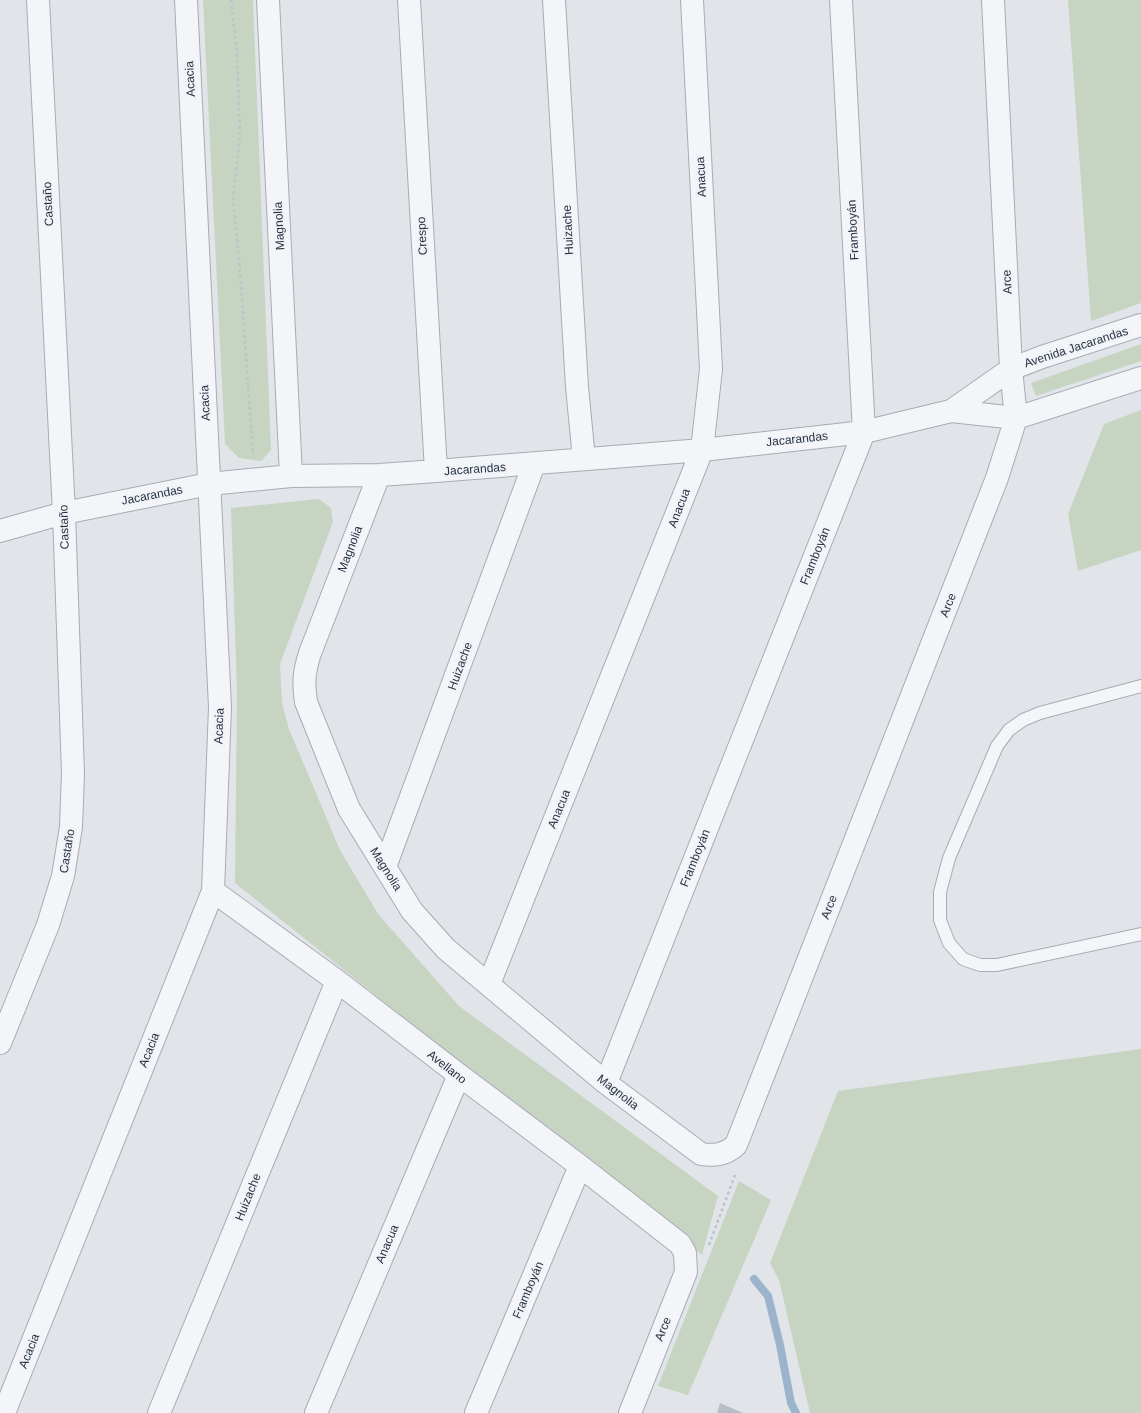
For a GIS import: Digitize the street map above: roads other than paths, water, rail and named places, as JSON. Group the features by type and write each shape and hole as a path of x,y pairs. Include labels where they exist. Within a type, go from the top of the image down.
{"street":[{"name":"Castaño","path":"0,1043 48,925 63,876 71,827 73,774 64,513 38,0"},
{"name":"Acacia","path":"4,1413 213,891 220,707 186,0"},
{"name":"Magnolia","path":"268,0 291,476"},
{"name":"Crespo","path":"409,0 436,472"},
{"name":"Huizache","path":"554,0 577,387 584,459"},
{"name":"Anacua","path":"489,984 702,450 711,369 692,0"},
{"name":"Framboyán","path":"606,1083 864,432 841,0"},
{"name":"Arce","path":"701,1154 712,1156 722,1154 730,1151 736,1145 998,478 1016,418 1011,368 993,0"},
{"name":"Avenida Jacarandas","path":"1011,368 1141,325"},
{"name":"Jacarandas","path":"951,411 1011,368"},
{"path":"1016,418 1141,378"},
{"name":"Jacarandas","path":"0,531 64,513 209,484 291,476 379,475 436,472 702,450 864,432 951,411 1016,418"},
{"name":"Huizache","path":"385,867 534,464"},
{"name":"Magnolia","path":"379,475 310,653 305,670 303,686 306,702 349,809 412,911 446,949 606,1083 701,1154"},
{"name":"Avellano","path":"213,891 337,981 458,1076 580,1166 680,1244"},
{"name":"Huizache","path":"160,1413 337,981"},
{"name":"Anacua","path":"316,1413 458,1076"},
{"name":"Framboyán","path":"476,1413 580,1166"},
{"name":"Arce","path":"630,1413 686,1272 685,1253 680,1244"}],"lane":[{"path":"1141,686 1040,714 1023,720 1009,730 998,746 949,858 940,892 940,920 949,943 963,959 980,965 997,965 1141,934"}],"waterway":[{"path":"754,1279 768,1296 780,1345 791,1403 796,1413"}]}
